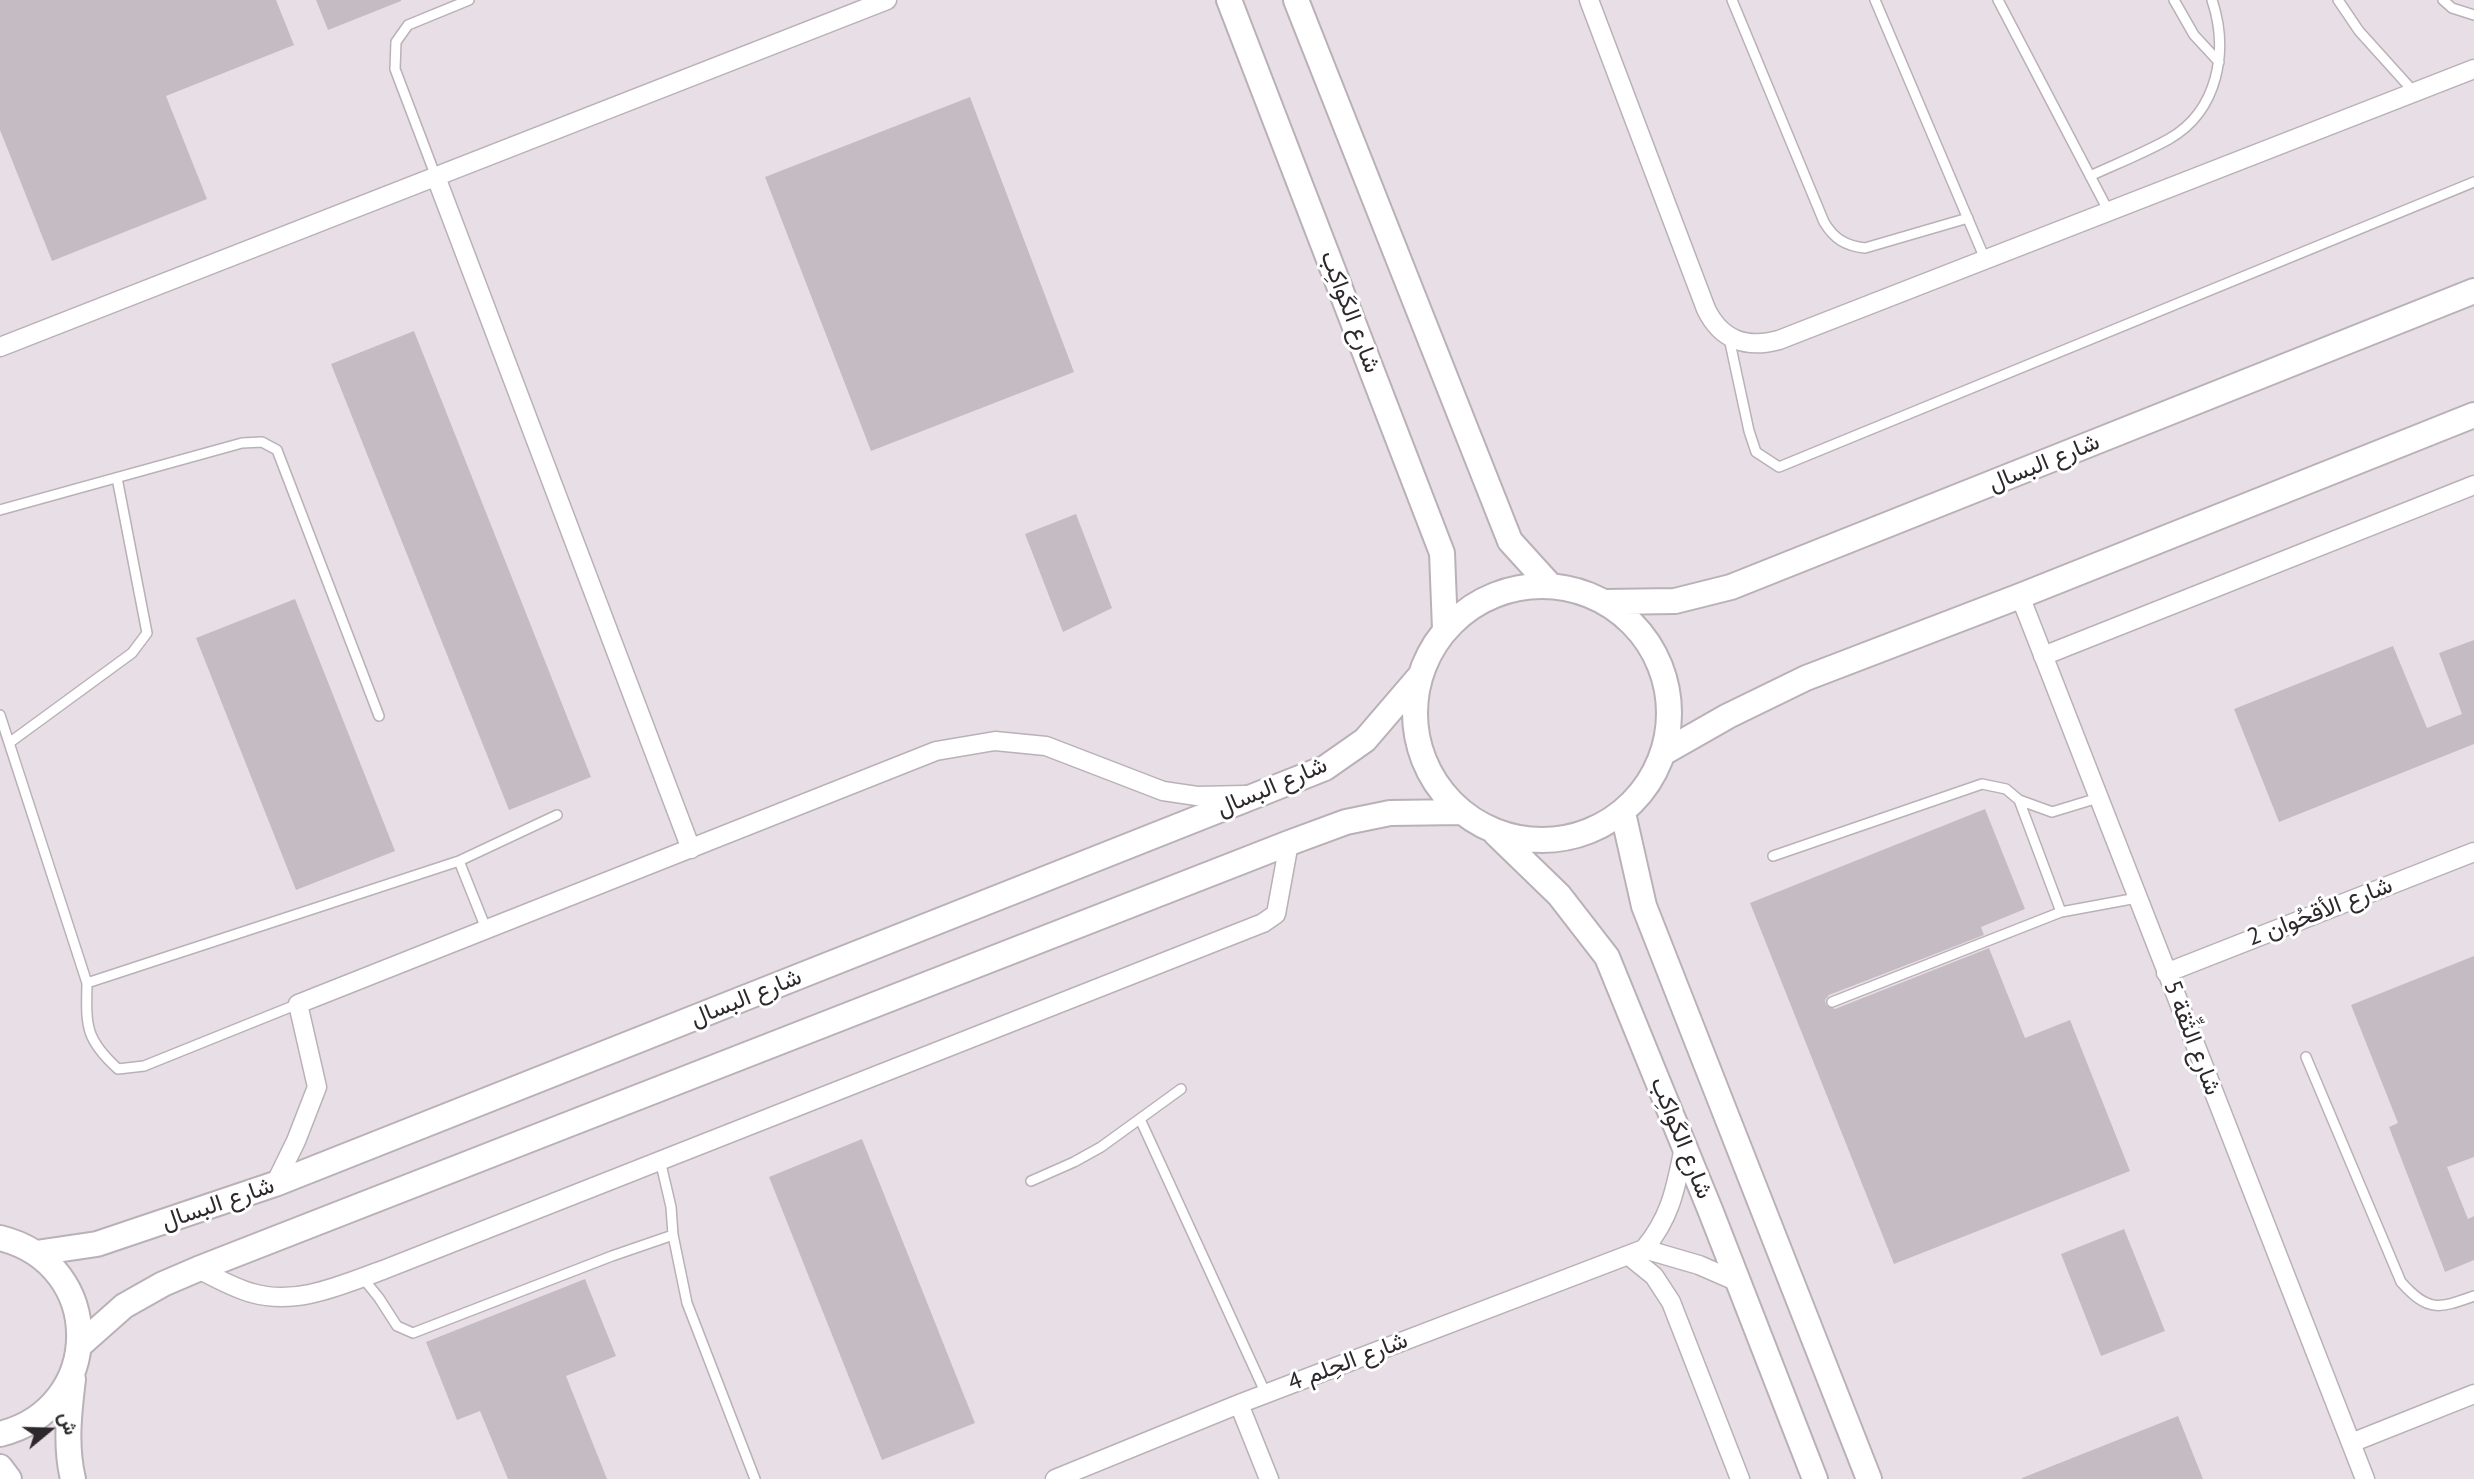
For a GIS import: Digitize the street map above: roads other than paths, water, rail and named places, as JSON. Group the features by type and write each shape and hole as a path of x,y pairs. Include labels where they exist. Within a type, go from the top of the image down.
{"street":[{"path":"0,347 887,0"},
{"name":"شارع الكَواكِب","path":"1230,0 1442,553 1445,629"},
{"path":"1296,0 1510,541 1549,584"},
{"path":"1589,0 1711,320 1729,338 1754,344 1779,340 2474,69"},
{"path":"436,177 691,849"},
{"name":"شارع البسال","path":"1606,602 1675,601 1731,587 2474,292"},
{"path":"1663,753 1728,716 1806,678 2474,415"},
{"path":"2043,656 2474,485"},
{"path":"1549,584 1578,590 1606,602 1633,623 1654,652 1667,684 1670,719 1663,753 1654,775 1640,796 1623,813 1593,830 1560,840 1526,840 1493,831 1462,812 1441,791 1426,765 1416,736 1414,706 1419,677 1430,652 1445,629 1466,609 1492,594 1520,586 1549,584"},
{"name":"شارع الثِّقة 5","path":"2020,596 2365,1479"},
{"name":"شارع البسال","path":"37,1253 97,1244 275,1184 1325,768 1365,740 1419,677"},
{"path":"275,1184 296,1141 317,1087 298,1004 936,751 995,741 1046,746 1163,791 1197,796 1255,795"},
{"name":"شارع البسال","path":"80,1345 124,1306 163,1284 198,1269 1289,843 1346,822 1390,813 1462,812"},
{"name":"شارع الكَواكِب","path":"1623,813 1644,906 1869,1479"},
{"name":"شارع الكَواكِب","path":"1493,831 1559,895 1607,957 1815,1479"},
{"path":"198,1269 252,1294 294,1297 331,1289 362,1277 1264,923 1276,914 1289,843"},
{"name":"شارع الأقحُوان 2","path":"2166,972 2474,852"},
{"path":"1636,1252 1658,1232 1666,1217 1675,1193 1684,1147"},
{"path":"5,1235 37,1253 55,1269 70,1292 78,1318 80,1345 73,1375 68,1426 73,1479"},
{"path":"1636,1252 1699,1265 1738,1282"},
{"path":"1636,1252 1671,1302 1740,1479"},
{"name":"شارع الحِلم 4","path":"1055,1479 1239,1404 1636,1252"},
{"path":"0,1434 17,1430 40,1417 60,1398 73,1375"},
{"path":"2351,1443 2474,1394"},
{"path":"1239,1404 1269,1479"},
{"path":"0,1467 9,1479"}],"lane":[{"path":"436,177 395,69 396,42 408,25 469,0"},
{"path":"1732,0 1824,222 1836,238 1855,247 1865,248 1968,218"},
{"path":"1875,0 1985,260"},
{"path":"1998,0 2109,212"},
{"path":"2174,0 2194,35 2219,62"},
{"path":"2090,176 2170,138 2189,124 2204,106 2214,85 2219,62 2219,33 2213,0"},
{"path":"2338,0 2359,31 2414,92"},
{"path":"2443,0 2452,8 2474,15"},
{"path":"1729,338 1756,452 1779,467 2474,183"},
{"path":"0,510 242,443 262,442 277,450 379,716"},
{"path":"9,743 132,653 146,633 117,478"},
{"path":"0,715 88,983 86,1020 98,1051 118,1069 144,1066 298,1004"},
{"path":"1773,856 1982,784 2006,789 2019,800 2052,812 2098,798"},
{"path":"2019,800 2061,912"},
{"path":"88,983 459,861 557,815"},
{"path":"459,861 487,931"},
{"path":"1832,1002 2061,912 2137,898"},
{"path":"2306,1057 2401,1282 2416,1298 2429,1306 2446,1306 2474,1296"},
{"path":"1031,1181 1087,1155 1181,1088"},
{"path":"1140,1119 1266,1394"},
{"path":"660,1160 687,1303 755,1479"},
{"path":"362,1277 397,1326 413,1334 673,1235"}]}
